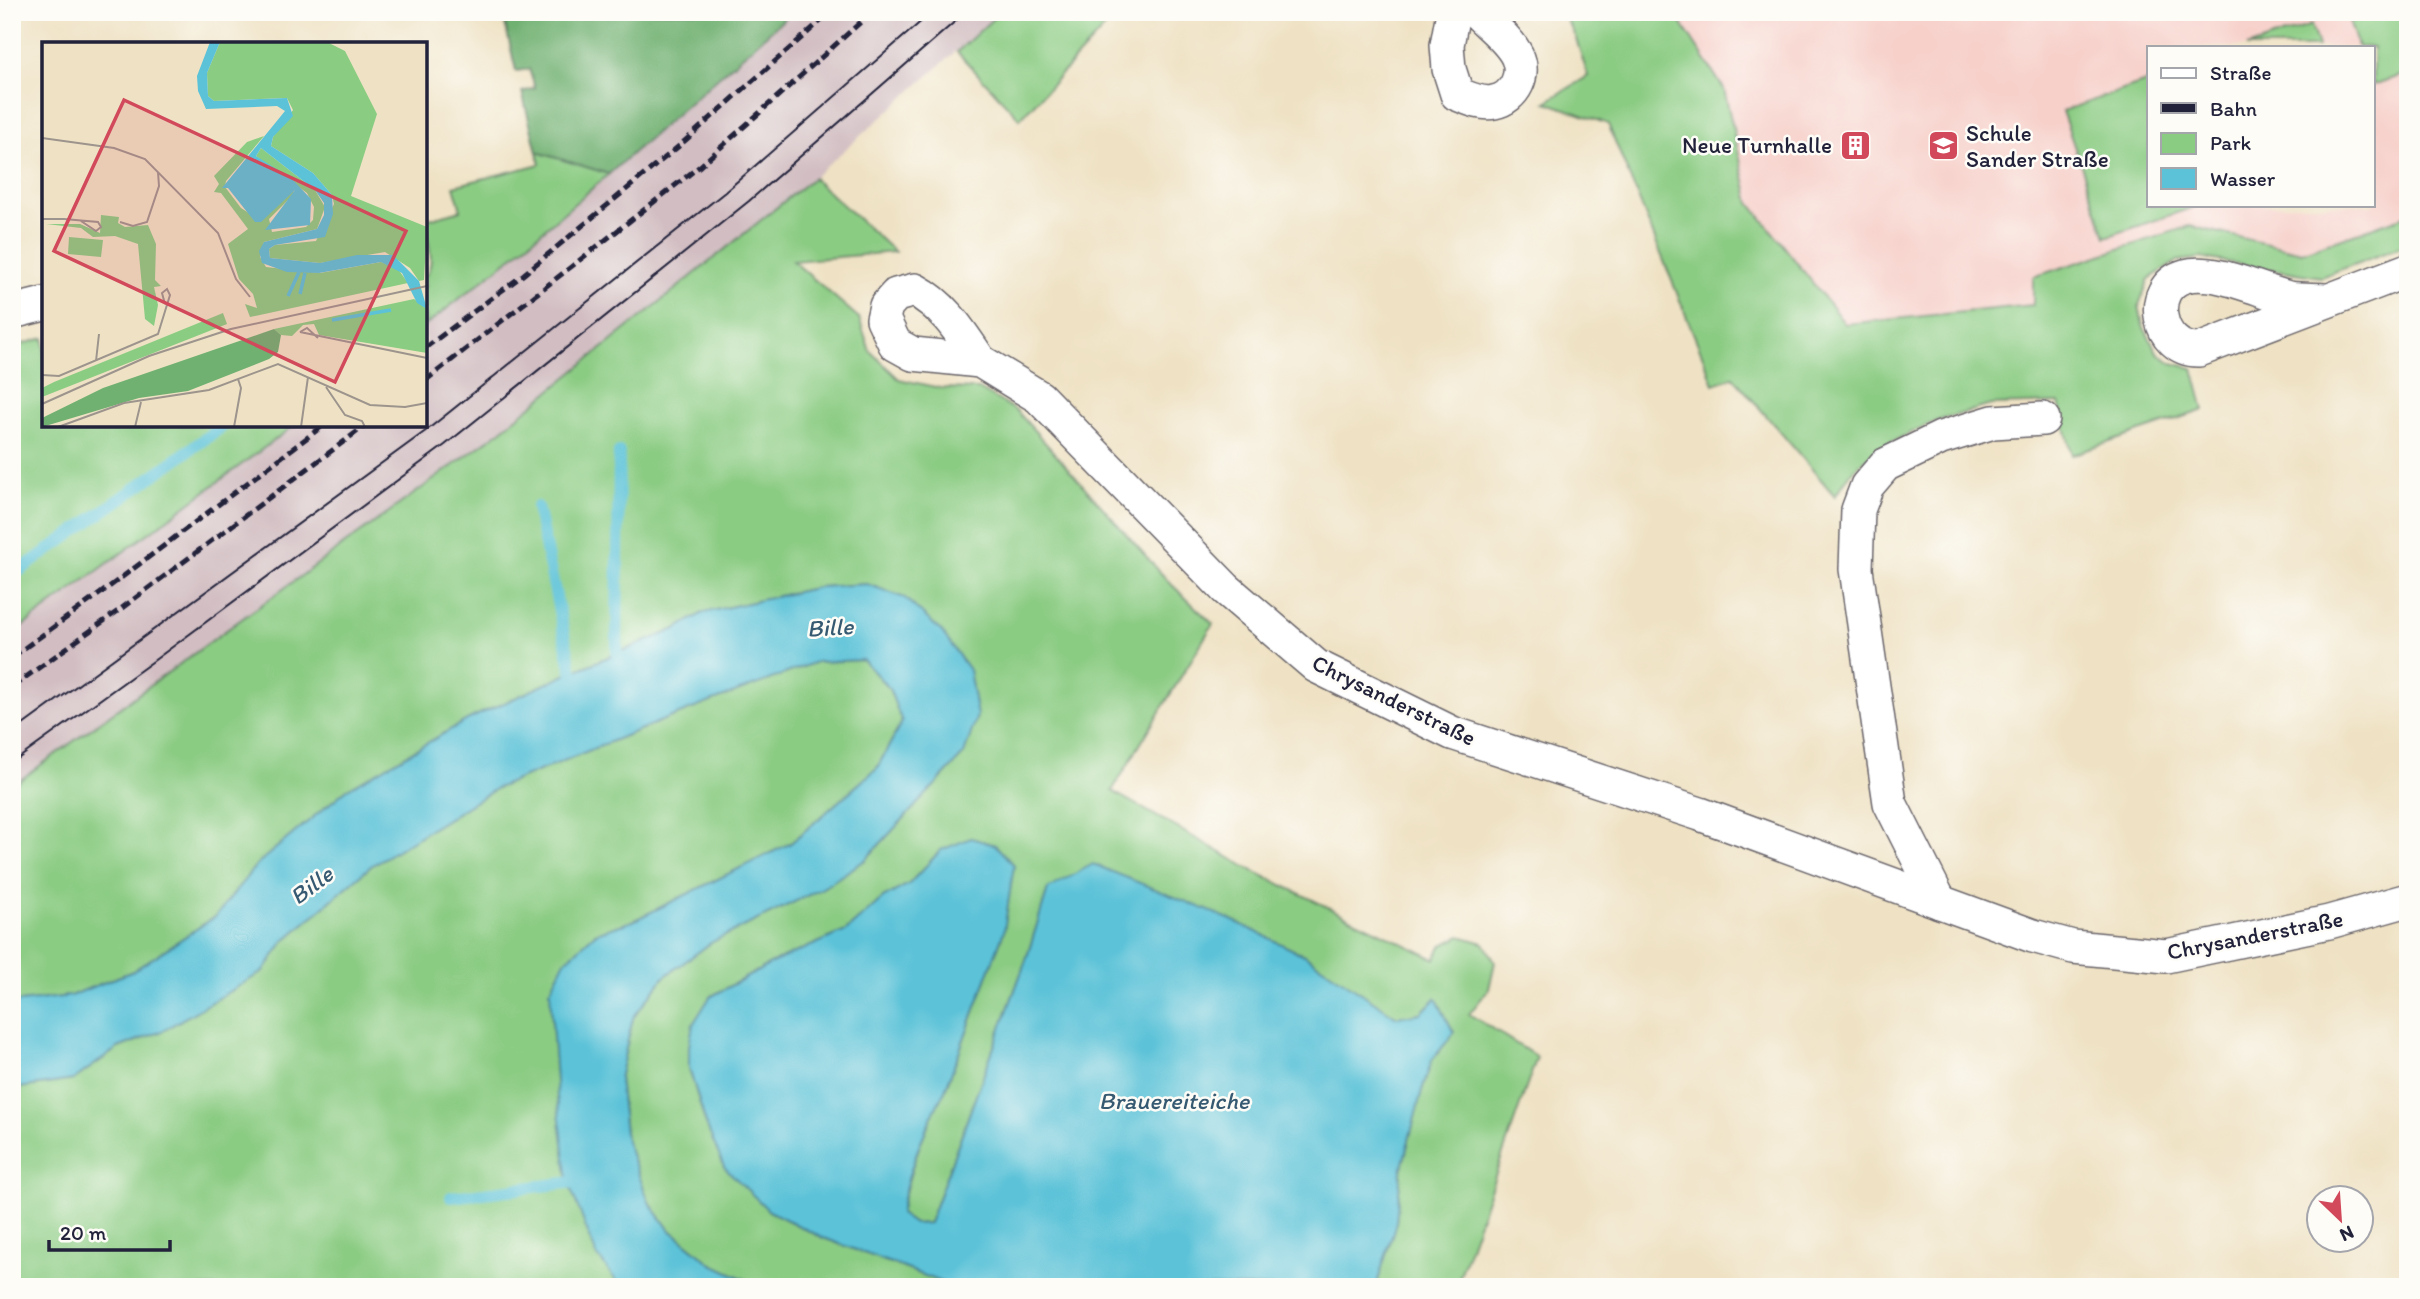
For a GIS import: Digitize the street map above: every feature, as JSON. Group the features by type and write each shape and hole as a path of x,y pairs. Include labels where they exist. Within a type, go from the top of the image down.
{"street":[{"path":"1453,12 1447,45 1449,69 1458,94 1477,102 1494,102 1509,95 1517,85 1522,69 1511,45 1477,12"},
{"path":"2327,300 2408,270"},
{"path":"12,312 42,304"},
{"name":"Chrysanderstraße","path":"980,361 1039,397 1226,589 1316,666 1452,733 1700,814 2033,936 2073,947 2166,956 2329,922 2408,900"},
{"path":"1940,902 1890,803 1856,569 1858,510 1867,486 1885,465 1929,443 1993,422 2043,419"}],"shaded area":[{"path":"792,12 1000,12 813,178 499,432 12,786 12,634 288,427 427,427 427,321 512,257"},
{"name":"Schule Sander Straße","path":"1674,12 2408,12 2408,215 2302,252 2190,226 2072,264 2033,305 1845,324 1750,203 1724,89"}],"green space":[{"path":"507,12 792,12 609,174 537,152 522,92 535,88 529,69 516,71 504,19"},
{"path":"1000,12 1119,12 1020,119 957,52"},
{"path":"1562,12 1674,12 1724,89 1750,203 1845,324 2033,305 2033,277 2190,226 2302,252 2408,215 2408,244 2321,277 2202,258 2178,261 2149,279 2139,305 2143,326 2157,352 2172,363 2193,368 2204,410 2072,455 2059,403 1991,405 1933,422 1881,447 1852,471 1835,496 1733,377 1714,384 1608,124 1546,102 1588,76 1575,36"},
{"path":"2346,12 2408,12 2408,73 2374,85 2374,46 2358,46"},
{"path":"2311,25 2318,46 2250,46"},
{"path":"2147,82 2147,206 2197,206 2106,237 2062,111"},
{"path":"537,152 609,174 512,257 427,324 427,274 431,256 427,219 461,210 454,186 540,164"},
{"path":"813,178 895,252 793,261 859,318 870,351 899,379 940,388 979,389 1017,411 1168,581 1213,624 1112,791 1257,873 1435,959 1441,946 1460,936 1484,943 1495,962 1489,989 1469,1014 1537,1057 1456,1287 1376,1287 1396,1222 1401,1171 1422,1090 1432,1060 1454,1033 1436,998 1421,1013 1397,1017 1306,956 1234,921 1048,890 1026,960 929,1223 914,1224 900,1214 918,1150 945,1090 1004,931 941,850 909,884 883,898 846,931 776,961 710,997 689,1046 689,1068 707,1127 769,1211 821,1237 955,1287 761,1287 712,1264 669,1229 649,1202 626,1141 619,1079 633,1018 664,977 712,942 821,889 865,860 964,754 905,598 866,584 819,587 703,613 676,629 469,719 346,790 257,864 216,916 133,971 70,996 12,1003 12,786 499,432"},
{"path":"42,339 42,427 292,427 12,634 12,347"},
{"path":"863,660 889,688 902,722 877,768 791,843 633,921 595,933 617,1280 621,1287 12,1287 12,1089 73,1080 118,1048 162,1031 264,971 284,941 371,866 497,788 671,717 816,662"}],"water":[{"name":"Bille","path":"867,584 905,598 942,632 969,670 977,716 964,754 865,860 821,889 712,942 664,977 633,1018 619,1079 626,1141 649,1202 669,1229 712,1264 761,1287 621,1287 596,1254 568,1181 557,1097 550,991 564,962 596,933 633,921 791,843 877,768 902,722 889,688 863,660 816,662 671,717 497,788 371,866 284,941 264,971 162,1031 118,1048 73,1080 12,1089 12,1003 70,996 133,971 216,916 257,864 346,790 469,719 676,629 703,613 819,587"},
{"name":"Brauereiteiche","path":"971,838 995,845 1014,865 1004,931 945,1090 918,1150 900,1214 914,1224 929,1223 1026,960 1048,889 1093,864 1234,921 1306,956 1397,1017 1421,1013 1436,998 1454,1033 1432,1060 1422,1090 1401,1171 1396,1222 1376,1287 955,1287 821,1237 769,1211 724,1167 707,1127 689,1068 693,1024 710,997 776,961 846,931 883,898 909,884 941,850"}],"waterway":[{"path":"12,576 222,427"},
{"path":"617,653 619,452"},
{"path":"537,507 572,672"},
{"path":"451,1197 582,1181"}],"tram line":[{"path":"12,733 427,430 725,192 932,12"},
{"path":"12,763 445,445 749,201 966,12"}],"railway":[{"path":"427,347 524,274 679,146 831,12"},
{"path":"427,379 700,166 872,12"},
{"path":"12,657 321,427"},
{"path":"12,687 363,427"}],"place":[{"name":"Neue Turnhalle","path":"1855,145"},
{"name":"Schule Sander Straße","path":"1943,146"}]}
